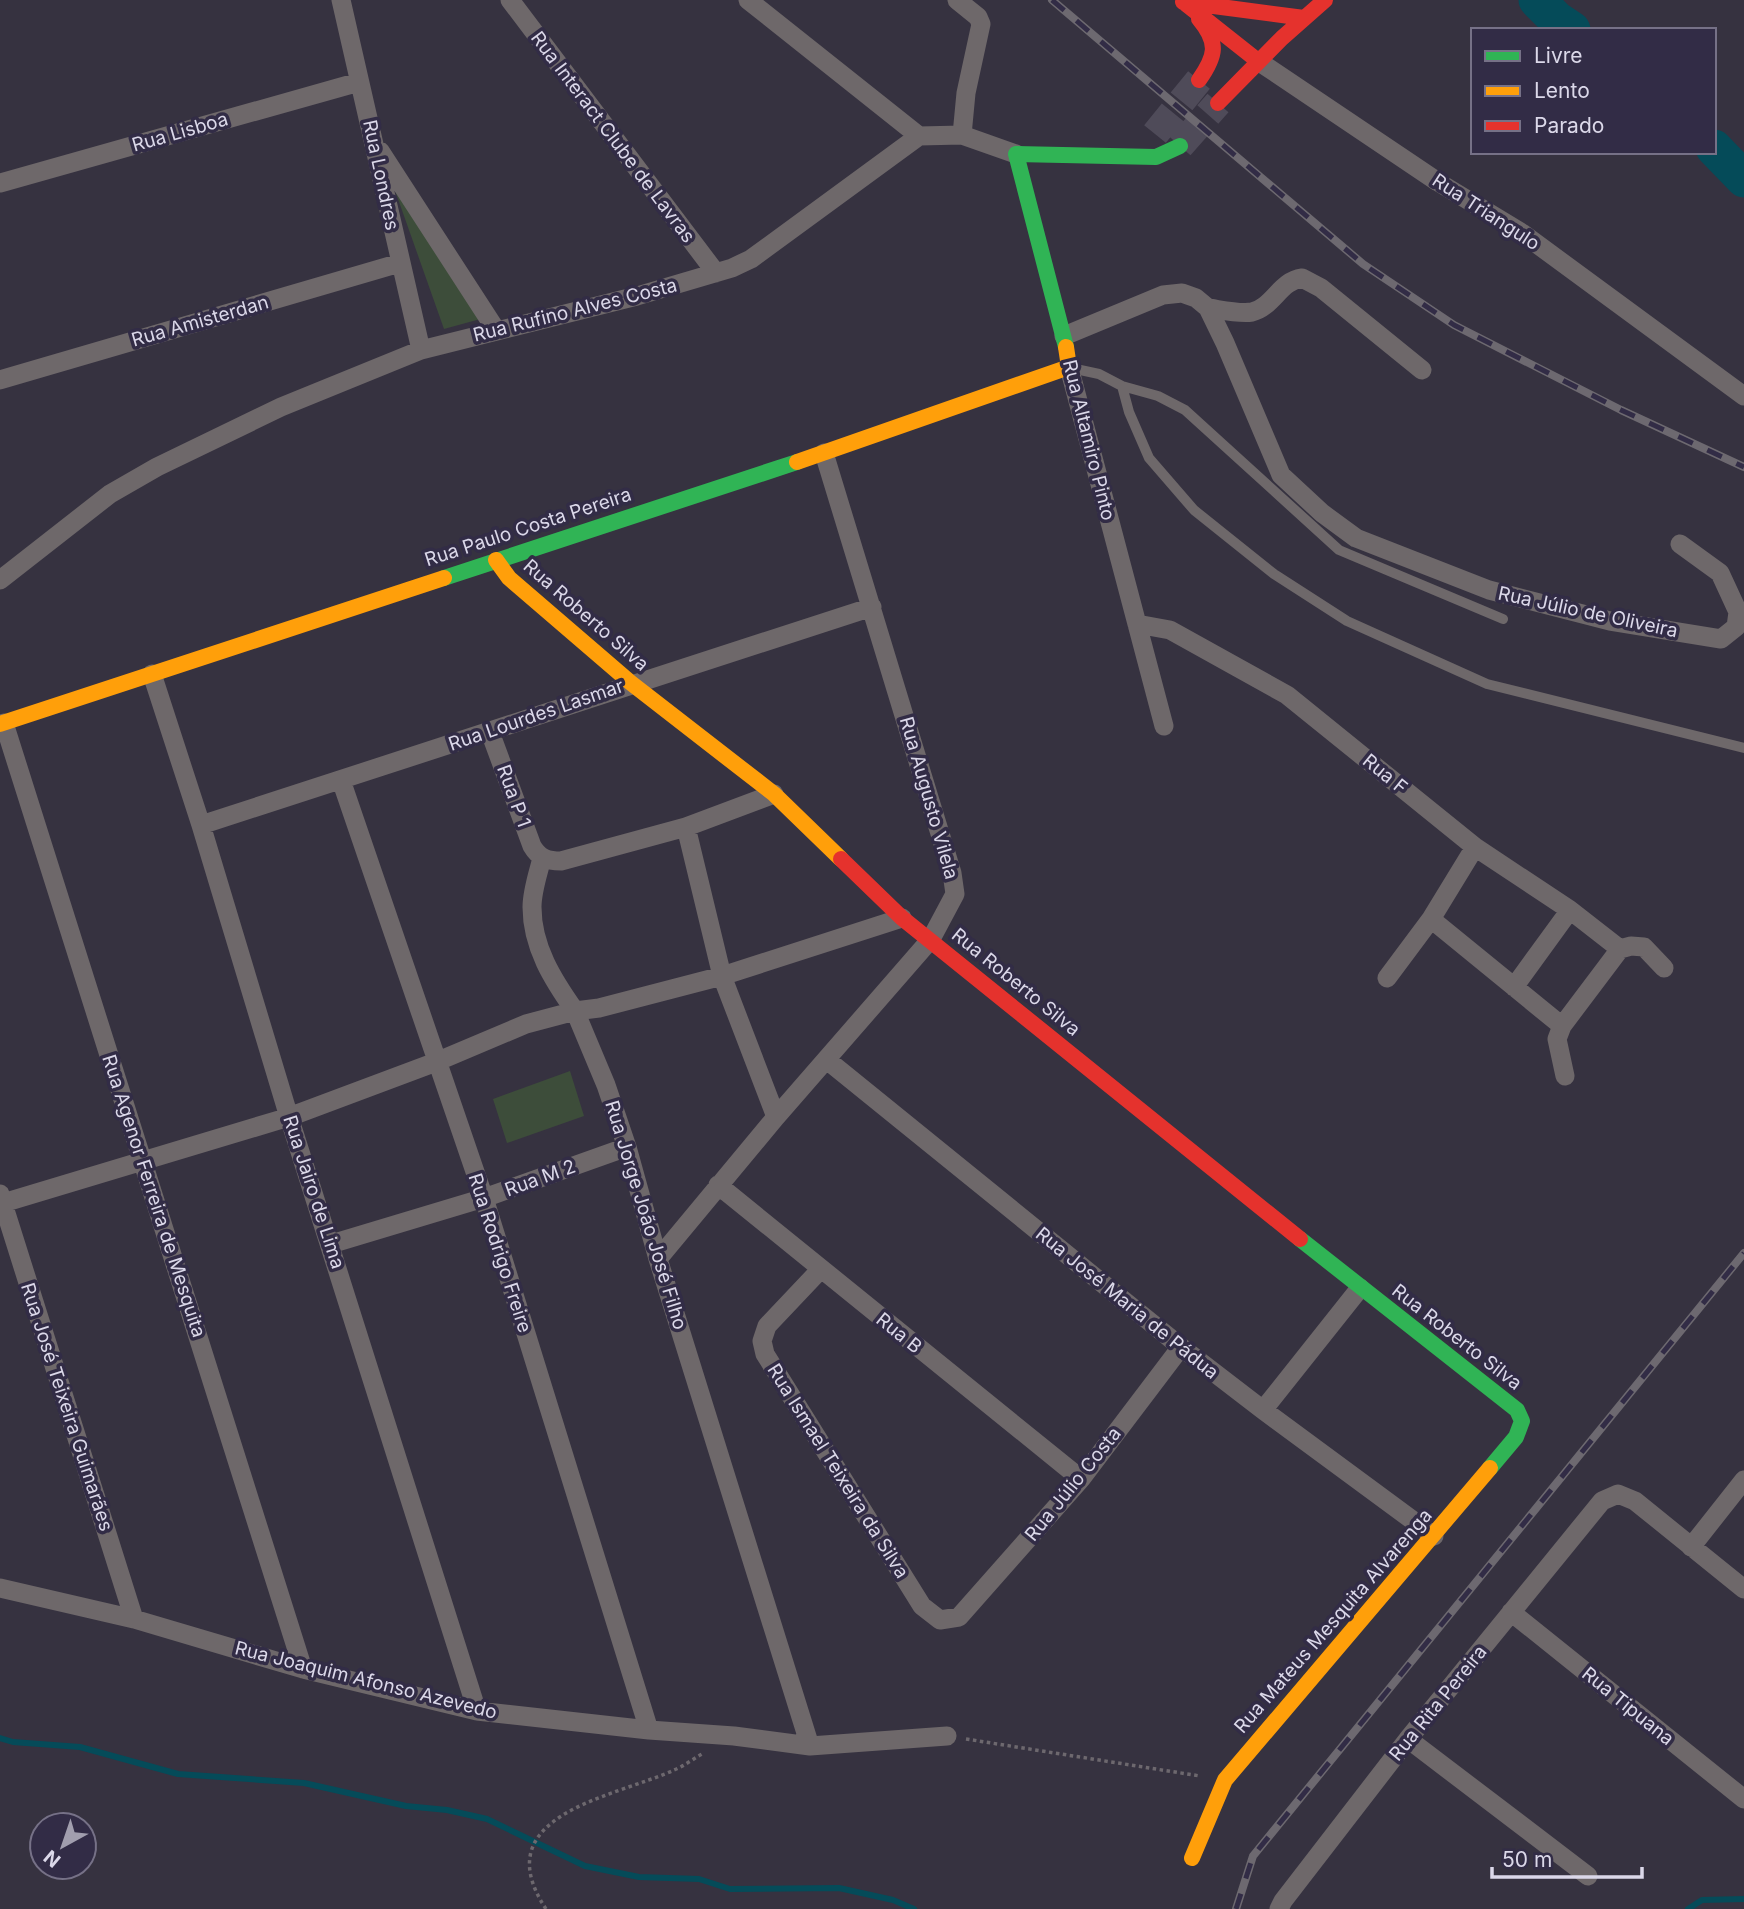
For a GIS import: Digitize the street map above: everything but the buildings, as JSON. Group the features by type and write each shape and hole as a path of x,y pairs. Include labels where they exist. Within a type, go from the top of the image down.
{"street":[{"name":"Rua Londres","path":"341,0 421,350"},
{"name":"Rua Interact Clube de Lavras","path":"510,0 716,274"},
{"path":"748,0 919,136 962,135 1016,154 1156,158 1180,146"},
{"path":"957,0 978,17 981,24 967,93 962,135"},
{"path":"1218,103 1258,61 1325,0"},
{"path":"1182,1 1304,18"},
{"path":"1182,1 1258,61"},
{"path":"1182,1 1210,31 1213,40 1214,51 1210,67 1199,80"},
{"name":"Rua Triangulo","path":"1258,61 1428,175 1522,233 1744,396"},
{"name":"Rua Lisboa","path":"0,183 359,82"},
{"name":"Rua Rufino Alves Costa","path":"0,580 110,494 157,467 281,407 421,350 637,296 716,274 751,259 919,136"},
{"path":"1134,157 1148,142"},
{"path":"376,144 496,330"},
{"name":"Rua Altamiro Pinto","path":"1016,154 1064,336 1069,368 1164,726"},
{"name":"Rua Amisterdan","path":"0,380 400,263"},
{"path":"1064,336 1173,292 1196,298 1208,308 1255,311 1288,283 1302,278 1321,288 1422,370"},
{"name":"Rua Júlio de Oliveira","path":"1208,308 1244,384 1281,475 1322,513 1356,538 1489,590 1610,621 1721,639 1737,627 1738,612 1720,573 1681,544"},
{"name":"Rua Paulo Costa Pereira","path":"2,724 824,453 1069,368"},
{"name":"Rua Augusto Vilela","path":"658,1259 776,1117 931,939 955,894 952,873 824,453"},
{"name":"Rua Roberto Silva","path":"496,560 509,578 631,683 774,794 902,918 1360,1288 1517,1410 1522,1422"},
{"name":"Rua Lourdes Lasmar","path":"201,825 490,732 631,683 872,607"},
{"name":"Rua F","path":"1137,624 1170,630 1287,695 1475,847 1570,910 1620,949"},
{"name":"Rua Jairo de Lima","path":"152,674 477,1711"},
{"name":"Rua Agenor Ferreira de Mesquita","path":"2,724 303,1669"},
{"name":"Rua P 1","path":"490,732 529,840 542,858"},
{"name":"Rua Rodrigo Freire","path":"341,780 484,1198 649,1730"},
{"path":"542,858 561,861 686,827 774,794"},
{"path":"686,827 722,976 776,1117"},
{"path":"1387,978 1431,919 1475,847"},
{"name":"Rua Jorge João José Filho","path":"542,858 532,904 533,928 554,982 575,1011 606,1085 627,1146 658,1259 810,1746"},
{"path":"1514,987 1570,910"},
{"path":"1,1200 289,1117 436,1062 526,1024 575,1011 599,1009 722,976 902,918"},
{"path":"1431,919 1562,1026"},
{"path":"1564,1076 1557,1039 1562,1026 1620,949 1644,947 1664,968"},
{"name":"Rua José Maria de Pádua","path":"827,1060 1181,1347 1434,1536"},
{"name":"Rua M 2","path":"331,1244 484,1198 627,1146"},
{"name":"Rua B","path":"718,1185 1081,1479"},
{"name":"Rua José Teixeira Guimarães","path":"1,1200 134,1619"},
{"name":"Rua Ismael Teixeira da Silva","path":"820,1270 767,1326 762,1341 765,1354 922,1606 940,1620 960,1617"},
{"path":"1263,1410 1360,1288"},
{"name":"Rua Júlio Costa","path":"960,1617 1081,1479 1181,1347"},
{"name":"Rua Mateus Mesquita Alvarenga","path":"1192,1858 1224,1780 1434,1536 1516,1437 1522,1422"},
{"path":"1744,1480 1691,1547 1744,1589"},
{"name":"Rua Rita Pereira","path":"1279,1909 1408,1739 1602,1502 1618,1494 1634,1501 1691,1547"},
{"name":"Rua Joaquim Afonso Azevedo","path":"0,1588 134,1619 303,1669 477,1711 810,1746 947,1736"},
{"name":"Rua Tipuana","path":"1511,1612 1744,1800"},
{"path":"1408,1739 1588,1875"}],"lane":[{"path":"1069,368 1099,374 1122,386 1158,396 1185,410 1339,550 1503,619"},
{"path":"1122,386 1129,412 1149,458 1194,510 1274,574 1347,621 1488,684 1744,748"}],"path":[{"path":"947,1736 1224,1780"},
{"path":"546,1909 535,1892 529,1864 534,1844 550,1822 621,1788 674,1770 706,1752"}],"green space":[{"path":"392,182 484,318 444,329"},
{"path":"570,1071 584,1116 507,1143 493,1099"}],"waterway":[{"path":"1537,0 1569,28"},
{"path":"1716,150 1744,179"},
{"path":"0,1738 13,1742 80,1747 178,1774 304,1783 406,1806 447,1810 487,1819 585,1866 639,1877 699,1879 730,1889 839,1888 893,1900 914,1909"},
{"path":"1688,1909 1702,1900 1744,1899"}],"tunnel":[{"path":"1155,134 1199,80"},
{"path":"1180,146 1218,103"}],"railway":[{"path":"1052,0 1363,264 1454,325 1621,410 1744,467"},
{"path":"1236,1909 1253,1856 1744,1253"}],"traffic: fast":[{"path":"1066,347 1016,154 1156,157 1180,146"},
{"path":"444,578 797,462"},
{"path":"1300,1239 1517,1410 1522,1421 1516,1437 1490,1468"}],"traffic: slow":[{"path":"797,462 1069,367 1066,347"},
{"path":"496,560 509,578 631,683 774,794 841,859"},
{"path":"0,724 444,578"},
{"path":"1192,1858 1225,1780 1490,1468"}],"traffic: jam":[{"path":"1218,103 1282,38 1325,0"},
{"path":"1183,2 1304,18"},
{"path":"1186,4 1258,61"},
{"path":"1199,19 1210,35 1213,50 1209,64 1199,80"},
{"path":"841,859 902,918 1300,1239"}]}
